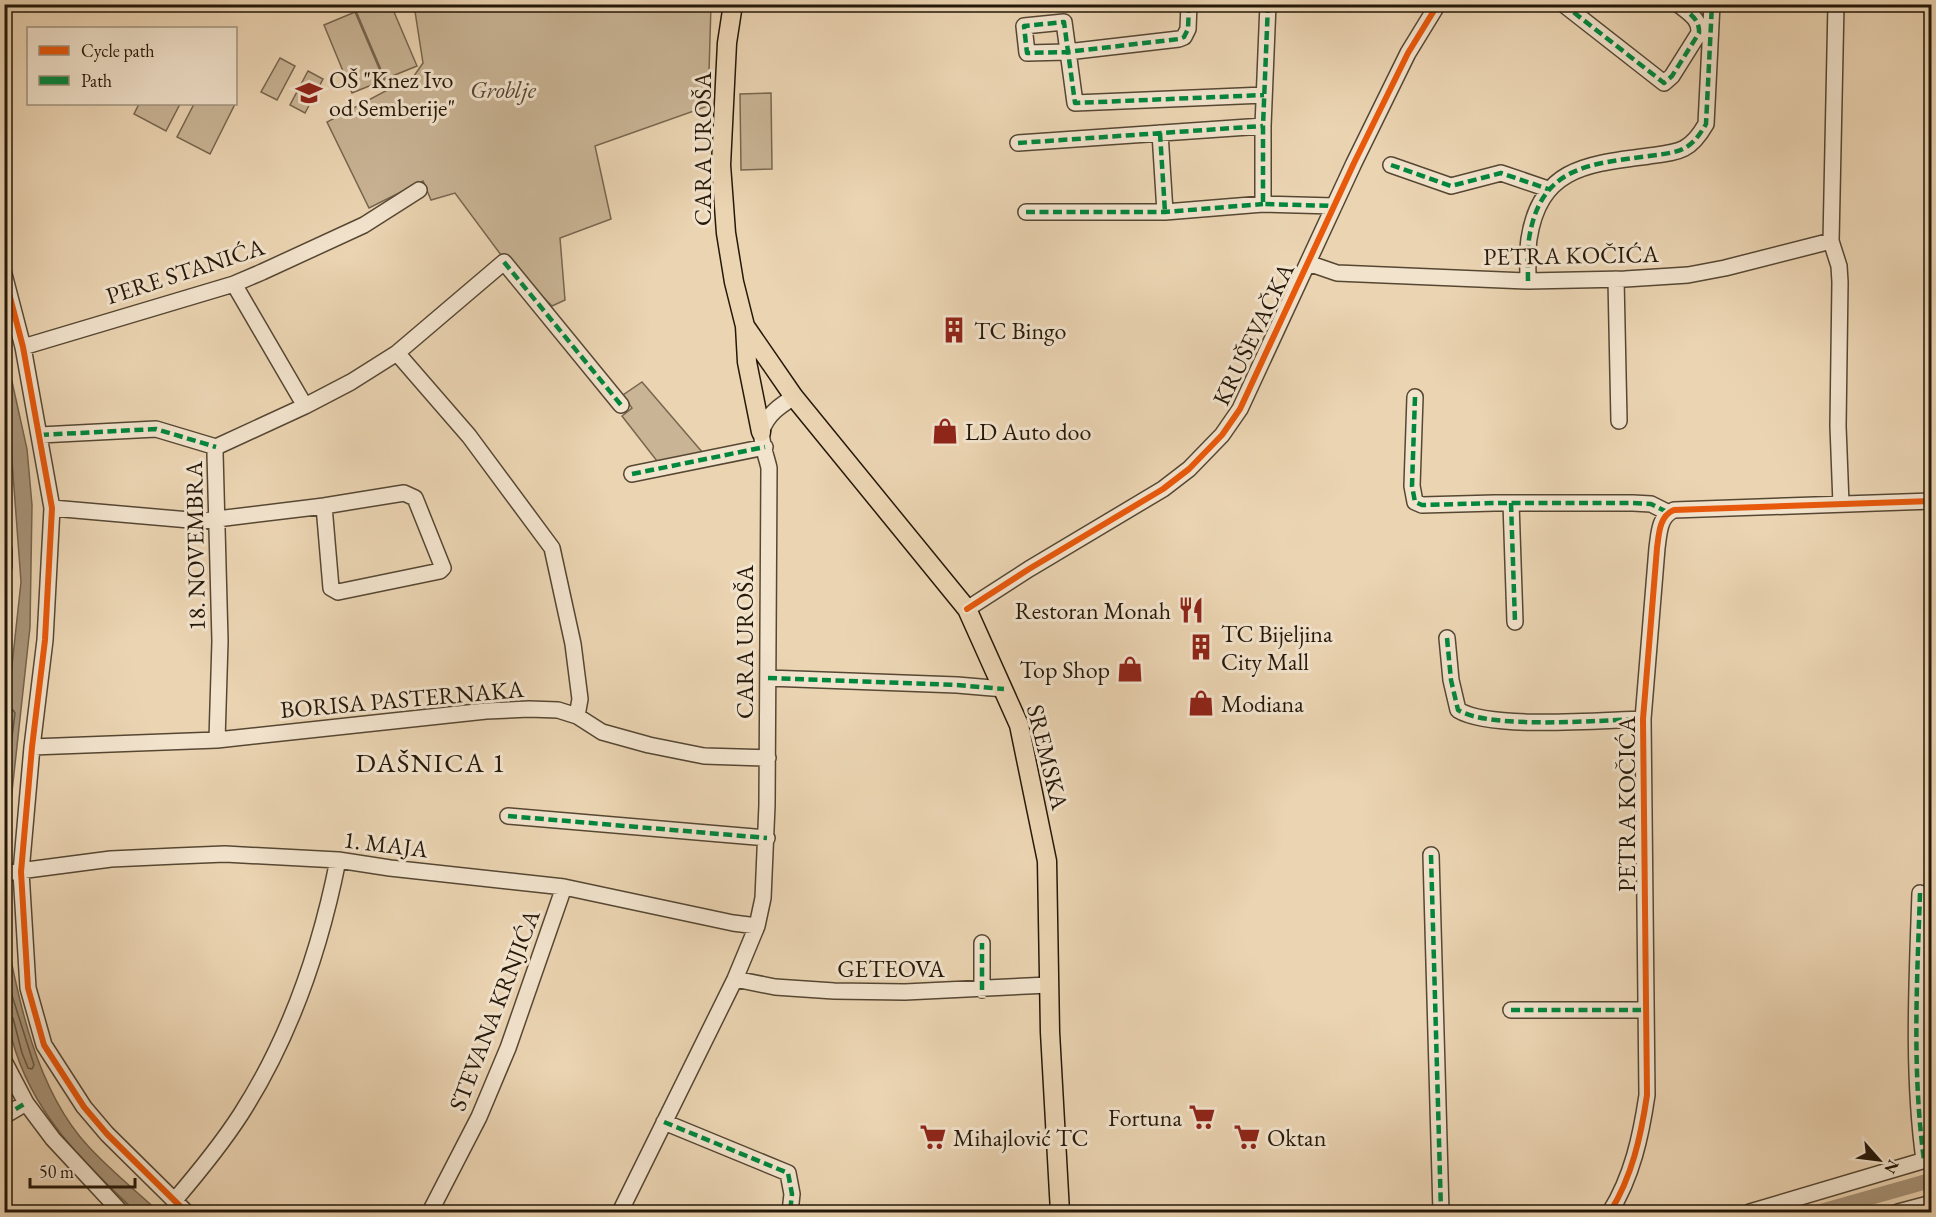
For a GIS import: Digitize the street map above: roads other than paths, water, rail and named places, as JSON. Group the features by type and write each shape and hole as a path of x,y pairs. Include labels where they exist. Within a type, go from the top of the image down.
{"main road":[{"path":"722,4 727,43"},
{"path":"727,43 733,4"},
{"name":"CARA UROŠA","path":"727,43 722,165 726,234 734,282 745,326"},
{"path":"745,326 747,362 763,440"},
{"name":"SREMSKA","path":"745,326 794,397 967,609 1004,689 1022,737 1047,861 1049,986 1060,1212"}],"street":[{"path":"1189,4 1188,29 1184,37 1179,39 1067,52 1075,103 1264,95"},
{"path":"1263,204 1263,126 1268,4"},
{"name":"KRUŠEVAČKA","path":"967,609 1029,568 1163,489 1189,469 1222,435 1240,409 1408,53 1438,4"},
{"path":"1563,4 1664,83 1672,76 1699,33 1700,25 1696,19 1678,4"},
{"path":"1528,281 1529,239 1537,211 1548,189 1567,174 1590,166 1622,159 1678,152 1697,140 1706,124 1712,4"},
{"path":"1836,4 1831,241 1839,266 1840,282 1838,426 1841,504"},
{"path":"1018,143 1263,126"},
{"path":"1160,133 1165,212"},
{"path":"1391,165 1451,186 1501,173 1548,189"},
{"name":"PERE STANIĆA","path":"23,347 234,284 364,225 419,190"},
{"path":"1026,212 1165,212 1263,204 1334,206"},
{"name":"PETRA KOČIĆA","path":"1308,264 1337,273 1528,281 1616,279 1697,273 1831,241"},
{"name":"18. NOVEMBRA","path":"217,740 220,642 216,447 305,406 351,382 397,353 504,262 621,405"},
{"path":"4,274 23,347 52,508 45,640 32,747 21,872 28,988 44,1045 84,1107 106,1134 186,1212"},
{"path":"1616,279 1619,422"},
{"path":"234,284 305,406"},
{"path":"397,353 469,436 552,548 573,644 580,699 577,716"},
{"path":"632,474 763,440 768,419 779,406 794,397"},
{"path":"1415,397 1412,486 1415,502 1422,505 1511,502 1651,504 1667,512 1932,501"},
{"path":"40,435 156,429 216,447"},
{"name":"CARA UROŠA","path":"621,1212 735,979 757,926 764,898 768,758 769,468 763,440"},
{"path":"52,508 201,521 324,506 404,493 415,498 443,568 440,571 338,591 332,588 324,506"},
{"path":"1511,502 1515,622"},
{"name":"PETRA KOČIĆA","path":"1610,1212 1631,1168 1641,1132 1647,1095 1643,719 1659,529 1667,512"},
{"path":"4,550 4,567"},
{"name":"PETRA KOČIĆA","path":"1447,638 1451,680 1458,710 1468,716 1507,721 1643,719"},
{"path":"768,678 957,685 1004,689"},
{"name":"BORISA PASTERNAKA","path":"32,747 217,740 486,711 529,709 558,710 577,716 602,732 649,745 704,756 768,758"},
{"path":"508,816 766,838"},
{"name":"1. MAJA","path":"5,873 111,859 225,854 338,860 564,887 733,923 757,926"},
{"path":"1431,855 1441,1212"},
{"path":"174,1201 209,1159 241,1114 269,1067 293,1018 325,924 338,860"},
{"name":"STEVANA KRNJIĆA","path":"430,1212 479,1117 508,1048 564,887"},
{"path":"1750,1212 1928,1159 1918,1103 1917,1000 1920,893"},
{"path":"982,943 982,990"},
{"name":"GETEOVA","path":"735,979 775,987 834,991 905,992 1049,986"},
{"path":"1511,1010 1645,1010"},
{"path":"4,1061 26,1103 52,1139 121,1212"},
{"path":"4,1116 26,1103"},
{"path":"664,1122 788,1173 792,1194 790,1212"},
{"path":"1898,1212 1932,1203"}],"water":[{"path":"5,350 27,449 32,505 30,627 5,856 5,730 21,582 9,420 5,403"},
{"path":"4,925 23,1013 42,1071 55,1098 70,1123 88,1146 159,1212 136,1212 116,1193 78,1155 46,1113 32,1090 21,1065 6,1016"}],"waterway":[{"path":"1819,1212 1932,1180"}],"place":[{"name":"OŠ \"Knez Ivo od Semberije\"","path":"309,93"},
{"name":"TC Bingo","path":"954,330"},
{"name":"LD Auto doo","path":"945,431"},
{"name":"Restoran Monah","path":"1191,610"},
{"name":"TC Bijeljina City Mall","path":"1201,647"},
{"name":"Top Shop","path":"1130,669"},
{"name":"Modiana","path":"1201,703"},
{"name":"Fortuna","path":"1202,1117"},
{"name":"Mihajlović TC","path":"933,1137"},
{"name":"Oktan","path":"1247,1137"}],"district":[{"name":"DAŠNICA 1","path":"431,762"}],"park label":[{"name":"Groblje","path":"503,89"}]}
